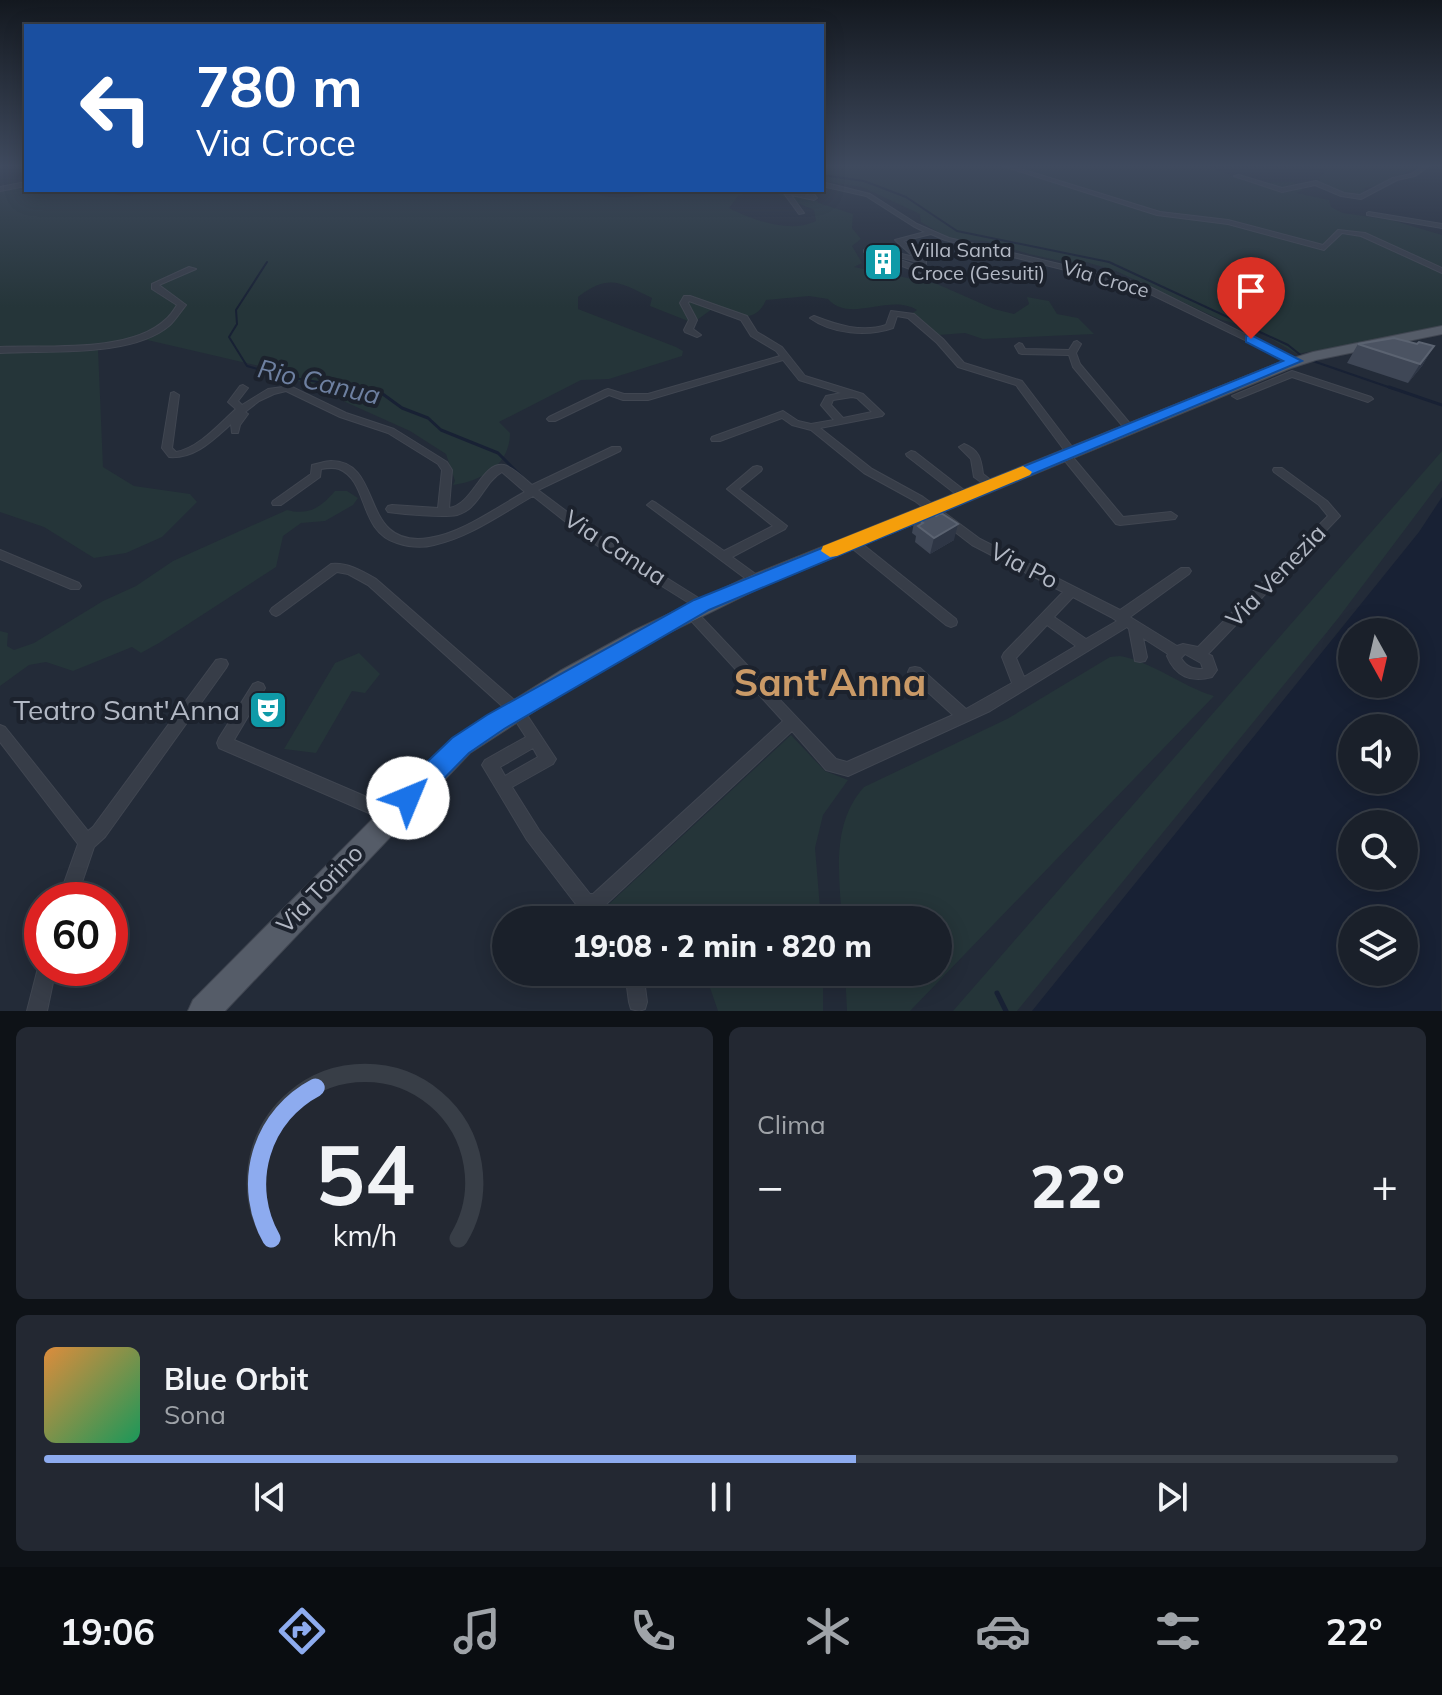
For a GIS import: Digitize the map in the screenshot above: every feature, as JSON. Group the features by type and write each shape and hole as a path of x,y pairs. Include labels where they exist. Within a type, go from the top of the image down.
{"main road":[{"name":"Via Torino","path":"204,1011 461,746 516,710 695,608 1129,428 1246,388 1301,359 1442,330"}],"street":[{"name":"Via Croce","path":"898,213 930,233 1141,286 1301,359"},
{"path":"1156,213 1228,222 1324,248 1340,231 1363,234 1442,271"},
{"path":"1369,214 1442,226"},
{"path":"930,233 898,240 923,262 870,248 866,251 932,274"},
{"path":"0,350 130,343 162,324 182,305 167,297 155,287 156,284 192,269"},
{"path":"697,335 688,330 693,320 684,303 687,298 744,318 754,334 779,349 802,378 854,394 879,414 810,427 795,423 783,414 716,439"},
{"path":"814,318 836,327 878,330 890,326 894,313 906,313 940,341 961,365 1019,383 1120,521 1171,516"},
{"path":"1019,346 1022,351 1074,348 1076,365 1129,428"},
{"path":"552,419 608,392 623,397 648,397 785,357"},
{"path":"1246,388 1292,374 1368,399"},
{"path":"243,388 233,402 246,406"},
{"path":"174,395 167,448 173,455 187,454 246,406 279,388 287,388 343,415 391,431 446,466 443,512 392,509"},
{"path":"841,421 826,405 829,398 854,394"},
{"path":"235,431 246,406"},
{"name":"Via Po","path":"810,427 868,471 919,499 976,542 1071,591 1176,652 1175,662 1182,669 1202,675 1210,670 1210,665 1200,654"},
{"path":"964,447 976,458 978,475 992,485"},
{"name":"Via Canua","path":"531,491 616,449"},
{"path":"911,454 965,496"},
{"path":"277,503 316,475 316,467 327,464 343,467 364,486 381,528 394,539 421,544 446,537 531,491"},
{"name":"Via Canua","path":"443,512 458,513 465,509 488,475 498,469 509,470 531,491 594,538 695,608 792,721"},
{"path":"725,556 778,530 780,524 732,489 757,469"},
{"name":"Via Venezia","path":"1200,654 1334,516 1323,503 1278,470"},
{"path":"652,505 757,581"},
{"path":"852,542 951,622"},
{"path":"0,554 75,586"},
{"path":"276,611 335,567 352,571 372,582 516,710 548,759 502,785"},
{"path":"586,902 596,903 792,721 831,765 848,769 964,716 1020,685 1127,622 1185,571"},
{"path":"1020,685 1009,657 1071,591"},
{"path":"1046,618 1086,646"},
{"path":"1127,622 1140,657"},
{"path":"1176,652 1183,649 1200,654"},
{"path":"73,882 87,842 99,832 221,664"},
{"path":"915,672 964,716"},
{"path":"258,688 224,743 391,815"},
{"path":"0,731 87,842"},
{"path":"535,739 490,765 533,835 589,906"},
{"path":"37,1011 43,986"},
{"path":"636,986 638,1002"}],"shaded area":[{"path":"0,213 741,213 760,221 795,226 816,221 815,213 850,213 853,214 852,228 861,239 852,246 862,263 854,267 937,284 994,309 1014,314 1029,304 1027,297 1049,301 1057,314 1078,318 1094,334 983,339 965,333 939,335 907,317 917,310 906,306 847,309 828,299 809,296 766,300 750,316 735,316 712,309 693,323 650,306 652,298 631,288 607,283 578,297 578,309 676,347 683,351 682,356 609,379 581,380 499,422 510,433 509,444 500,462 474,480 453,485 455,481 446,454 410,431 272,369 143,339 98,349 103,467 134,486 190,494 197,502 162,537 126,553 94,558 44,527 0,512"},
{"path":"1344,213 1391,220 1442,235 1442,328 1297,354 1254,329 1219,319 1116,271 1086,262 1065,262 1029,254 986,241 950,239 921,222 920,214"},
{"path":"1442,451 1442,480 1336,621 1017,1011 953,1011"},
{"path":"335,491 347,491 358,498 353,505 325,521 301,523 283,536 276,567 159,643 141,653 132,647 73,671 46,662 29,665 0,686 0,631 8,633 7,646 14,650 34,643 103,601 136,586 173,561 287,510 302,512 314,509"},
{"path":"359,653 380,674 365,693 352,691 316,753 284,749 335,663"},
{"path":"1120,656 1144,663 1214,696 952,967 952,906 841,906 839,867 842,833 853,801 864,787 1007,719 1110,657"},
{"path":"791,735 825,771 848,780 823,815 815,848 820,906 608,905"},
{"path":"709,986 823,986 823,1011 718,1011"},
{"path":"846,986 934,986 910,1011 847,1011"}],"water":[{"path":"1442,497 1441,1011 1032,1011 1338,632 1338,698 1418,698 1418,618 1350,618 1419,532"}],"building":[{"path":"879,247 894,253 879,256"},
{"path":"1394,338 1434,346 1420,364 1358,344"},
{"path":"928,510 936,516 941,513 958,524 934,538 918,526 923,523 915,517"}],"waterway":[{"path":"930,213 957,231 1109,262 1288,345 1303,357"},
{"name":"Rio Canua","path":"267,262 236,310 237,324 229,337 247,366 282,376 348,387"},
{"path":"1310,360 1394,389"},
{"name":"Rio Canua","path":"348,387 380,392 402,408 428,418 441,430 498,453 521,476"},
{"name":"Rio Canua","path":"348,387 360,389"},
{"path":"1389,387 1442,405"},
{"name":"Rio Canua","path":"997,993 1006,1011"}],"slow traffic":[{"path":"830,551 1023,472"}],"place":[{"name":"Villa Santa Croce (Gesuiti)","path":"883,262"},
{"name":"Teatro Sant'Anna","path":"268,710"}],"district":[{"name":"Sant'Anna","path":"830,683"}],"route":[{"path":"408,798 461,746 495,722 701,605 1295,361 1251,339"}]}
